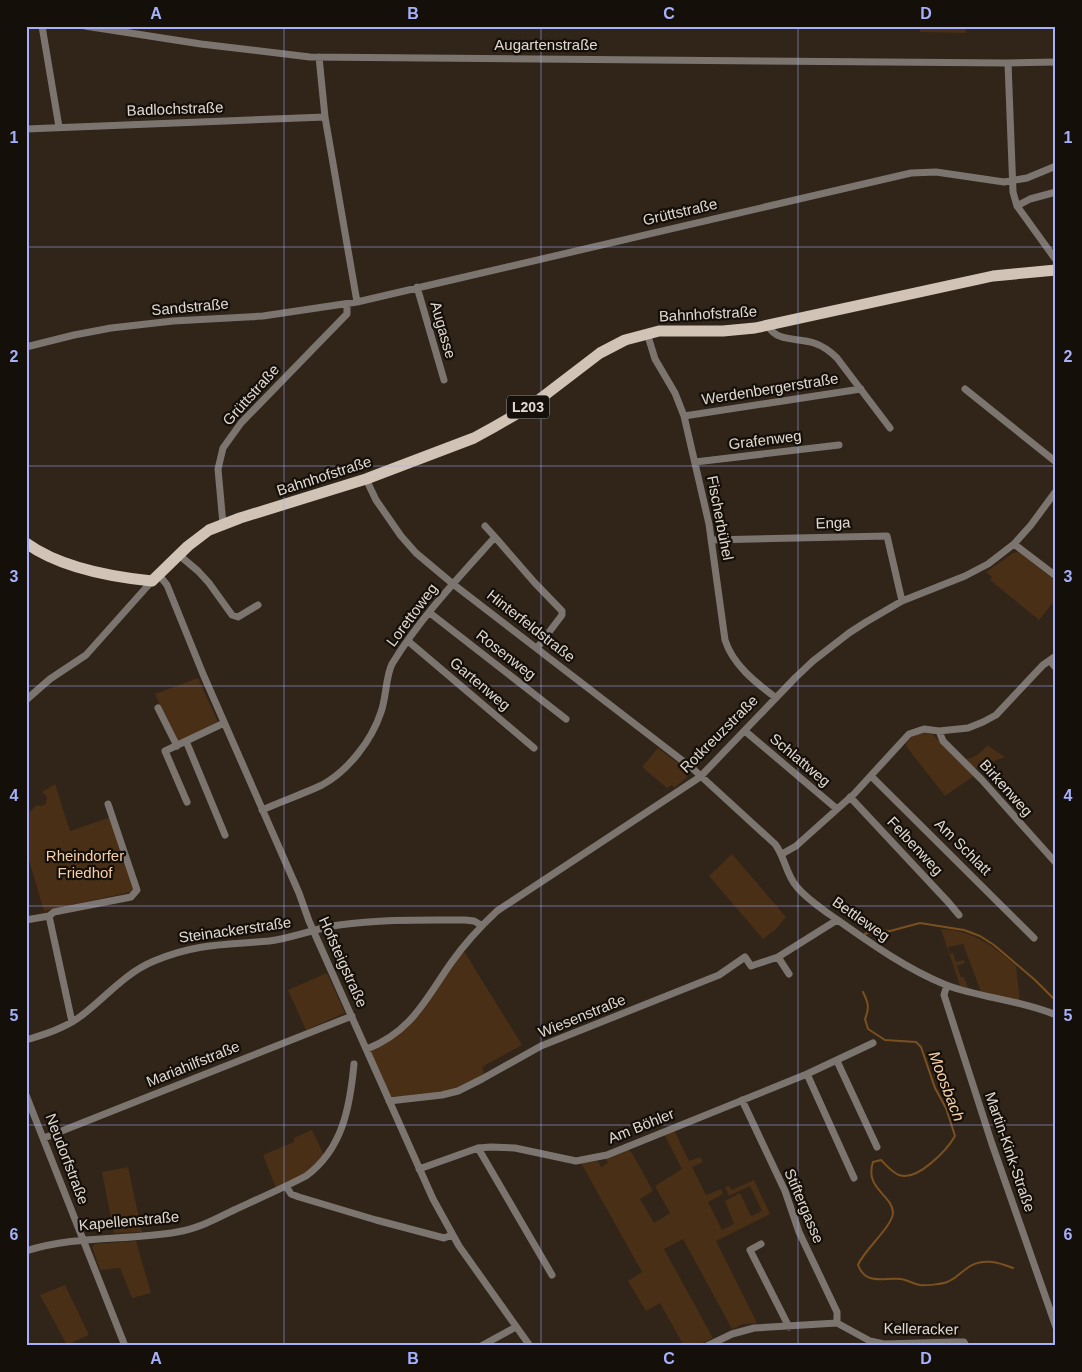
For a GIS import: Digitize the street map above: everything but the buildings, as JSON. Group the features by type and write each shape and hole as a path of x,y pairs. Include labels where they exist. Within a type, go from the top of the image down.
{"main road":[{"name":"Bahnhofstraße","path":"155,578 209,530 366,479 441,451 494,428 532,405 600,353 625,340 647,333 672,330 723,331 768,326 993,276 1056,270"},
{"path":"27,545 42,554 73,566 155,578"}],"street":[{"path":"42,26 59,127"},
{"name":"Augartenstraße","path":"85,26 201,44 319,57 1056,62"},
{"path":"319,57 325,117 357,302"},
{"path":"1008,63 1012,186 1017,206 1056,260"},
{"name":"Badlochstraße","path":"26,129 325,117"},
{"path":"1012,181 1027,178 1056,166"},
{"name":"Grüttstraße","path":"357,302 911,174 936,172 999,182 1012,181"},
{"path":"1017,206 1030,199 1056,192"},
{"name":"Augasse","path":"417,287 444,380"},
{"name":"Sandstraße","path":"26,348 74,335 111,328 173,321 263,316 357,302"},
{"name":"Grüttstraße","path":"223,524 218,469 223,448 241,422 344,318 347,314 347,304"},
{"name":"Werdenbergerstraße","path":"768,326 772,334 806,340 830,351 890,428"},
{"name":"Fischerbühel","path":"647,333 655,360 675,393 684,416 712,540 724,634 729,653 737,664 775,697"},
{"name":"Werdenbergerstraße","path":"684,416 861,389"},
{"path":"965,389 1056,462"},
{"name":"Grafenweg","path":"695,462 839,445"},
{"name":"Hinterfeldstraße","path":"366,479 376,500 400,536 416,553 453,584 692,768 700,777"},
{"name":"Rotkreuzstraße","path":"367,1050 393,1036 411,1020 463,946 481,926 517,896 700,777 745,732 775,697 813,661 866,622 902,602 977,571 1014,544 1031,525 1056,491"},
{"path":"485,526 562,611 562,615 537,648"},
{"name":"Enga","path":"712,540 887,536 902,602"},
{"name":"Lorettoweg","path":"262,810 322,784 343,769 353,758 367,740 377,721 381,712 391,667 408,640 453,584 495,537"},
{"path":"1014,544 1056,576"},
{"path":"179,555 209,583 232,616 238,617 258,605"},
{"path":"26,700 50,680 86,655 155,578"},
{"name":"Hofsteigstraße","path":"155,578 167,585 224,722 419,1169 452,1235 530,1346"},
{"name":"Rosenweg","path":"430,613 566,719"},
{"name":"Gartenweg","path":"408,640 534,748"},
{"path":"782,854 796,846 850,797 909,734 924,729 968,728 983,722 996,715 1043,665 1053,658 1056,668"},
{"path":"158,708 177,746"},
{"path":"187,802 165,751 224,722"},
{"name":"Birkenweg","path":"938,730 943,741 982,780 1056,863"},
{"name":"Schlattweg","path":"745,732 836,809"},
{"path":"186,741 225,835"},
{"name":"Am Schlatt","path":"871,776 1034,938"},
{"name":"Bettleweg","path":"700,777 775,844 782,854 792,880 813,902 896,959 947,985 1028,1005 1056,1015"},
{"name":"Felbenweg","path":"850,797 950,903 959,916"},
{"path":"26,920 48,916 54,912 131,897 135,894 137,890 108,804"},
{"path":"48,916 72,1022"},
{"name":"Steinackerstraße","path":"26,1040 50,1033 72,1022 134,971 152,961 182,950 222,944 269,941 337,925 376,920 468,920 481,926"},
{"name":"Wiesenstraße","path":"389,1101 442,1095 458,1091 541,1046 719,975 745,957 751,966 778,957 838,920"},
{"path":"778,957 788,974"},
{"name":"Martin-Kink-Straße","path":"947,985 944,996 966,1067 1056,1327"},
{"name":"Mariahilfstraße","path":"44,1138 352,1016"},
{"name":"Am Böhler","path":"419,1169 478,1148 491,1147 515,1148 576,1161 594,1158 619,1150 807,1074 872,1043"},
{"path":"837,1061 877,1147"},
{"name":"Kapellenstraße","path":"26,1250 83,1239 163,1234 188,1230 286,1186 317,1168 334,1145 348,1109 354,1064"},
{"path":"807,1074 854,1178"},
{"name":"Neudorfstraße","path":"26,1095 125,1346"},
{"name":"Stiftergasse","path":"742,1100 784,1191 799,1232 837,1312 836,1323"},
{"path":"478,1148 552,1274"},
{"path":"286,1186 291,1194 299,1198 362,1217 444,1238 452,1235"},
{"path":"761,1244 750,1250 788,1327"},
{"path":"707,1346 732,1334 754,1328 836,1323"},
{"name":"Kelleracker","path":"836,1323 870,1341 884,1345 964,1342 966,1346"},
{"path":"481,1346 516,1326"}],"green space":[{"path":"920,26 965,26 966,33 920,32"},
{"path":"1017,552 1056,580 1056,599 1039,620 990,580 992,577 986,572"},
{"path":"198,678 217,722 179,741 176,740 155,694"},
{"path":"925,733 932,734 974,776 945,796 906,746 910,738"},
{"path":"987,745 1005,757 973,769 963,759 977,755"},
{"path":"658,748 687,770 687,777 674,788 672,785 667,788 642,767"},
{"name":"Rheindorfer Friedhof","path":"55,784 70,831 111,817 135,891 44,911 26,850 26,815 37,805 46,804 47,797 42,792"},
{"path":"732,854 786,917 776,929 763,939 709,876"},
{"path":"941,929 963,932 982,940 1016,966 1020,1002 981,992 963,944 948,947 950,954 953,953 956,962 964,960 965,963 957,966 968,988 960,986"},
{"path":"462,948 522,1045 482,1067 486,1077 454,1092 389,1101 367,1049 398,1032"},
{"path":"327,973 345,1013 306,1030 288,990"},
{"path":"312,1130 323,1153 323,1158 311,1170 276,1188 263,1155 294,1142 294,1138"},
{"path":"674,1130 689,1161 700,1157 703,1162 692,1167 706,1195 721,1189 723,1194 708,1202 722,1230 734,1224 725,1201 740,1193 751,1216 762,1211 750,1186 729,1196 725,1187 729,1186 732,1190 754,1180 770,1214 716,1241 757,1323 743,1324 732,1329 683,1239 664,1249 713,1338 697,1346 684,1346 660,1303 646,1311 628,1281 642,1272 581,1163 598,1161 601,1167 608,1163 605,1158 628,1150 632,1153 653,1191 640,1199 654,1223 670,1213 655,1186 682,1169 664,1134"},
{"path":"128,1167 142,1232 114,1233 102,1172"},
{"path":"136,1241 151,1293 132,1298 120,1268 100,1270 92,1247 95,1244"},
{"path":"65,1285 89,1335 67,1345 40,1295"}],"waterway":[{"name":"Moosbach","path":"865,934 873,930 890,931 920,923 964,930 980,936 994,945 1035,980 1056,1001"},
{"name":"Moosbach","path":"863,992 868,1005 865,1019 868,1029 885,1040 916,1042 921,1047 935,1088 946,1108 955,1136 939,1156 914,1174 899,1175 881,1160 873,1162 872,1179 889,1201 893,1213 888,1225 861,1259 858,1265 861,1272 871,1278 901,1279 925,1285 950,1281 971,1265 977,1263 989,1262 1013,1268"}]}
